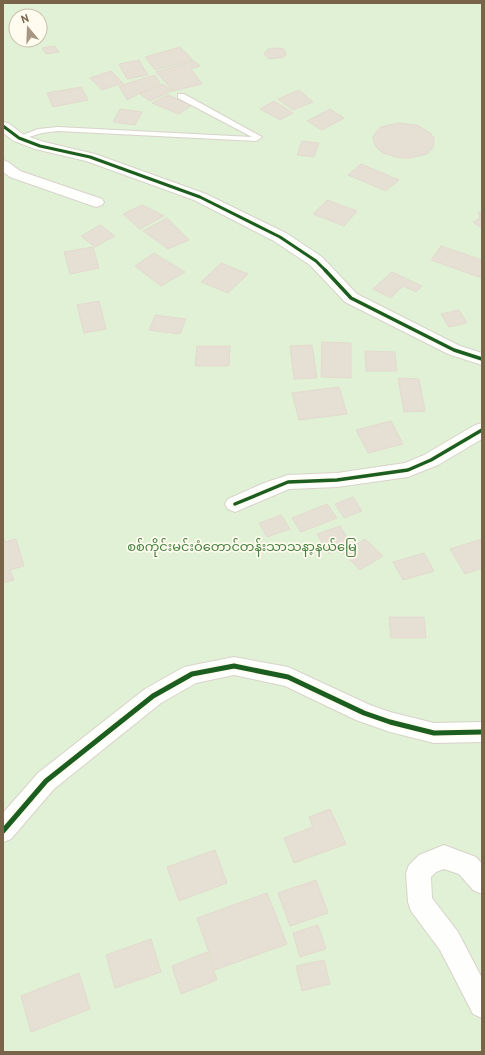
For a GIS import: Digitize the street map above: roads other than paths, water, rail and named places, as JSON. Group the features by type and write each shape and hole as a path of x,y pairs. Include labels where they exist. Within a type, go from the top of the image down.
{"street":[{"path":"8,132 40,146 90,157 200,197 280,236 316,261 351,298 454,350 482,359"},
{"path":"3,165 16,174 96,202"},
{"path":"235,504 288,482 337,480 408,470 431,460 482,430"},
{"path":"3,831 46,781 152,696 192,674 234,666 288,677 364,713 390,722 434,733 482,732"},
{"path":"482,882 467,866 444,857 428,863 418,874 420,902 448,941 482,1006"}],"lane":[{"path":"8,132 41,131 58,128 256,139 258,137 181,96"}],"park label":[{"name":"စစ်ကိုင်းမင်းဝံတောင်တန်းသာသနာ့နယ်မြေ","path":"242,546"}]}
